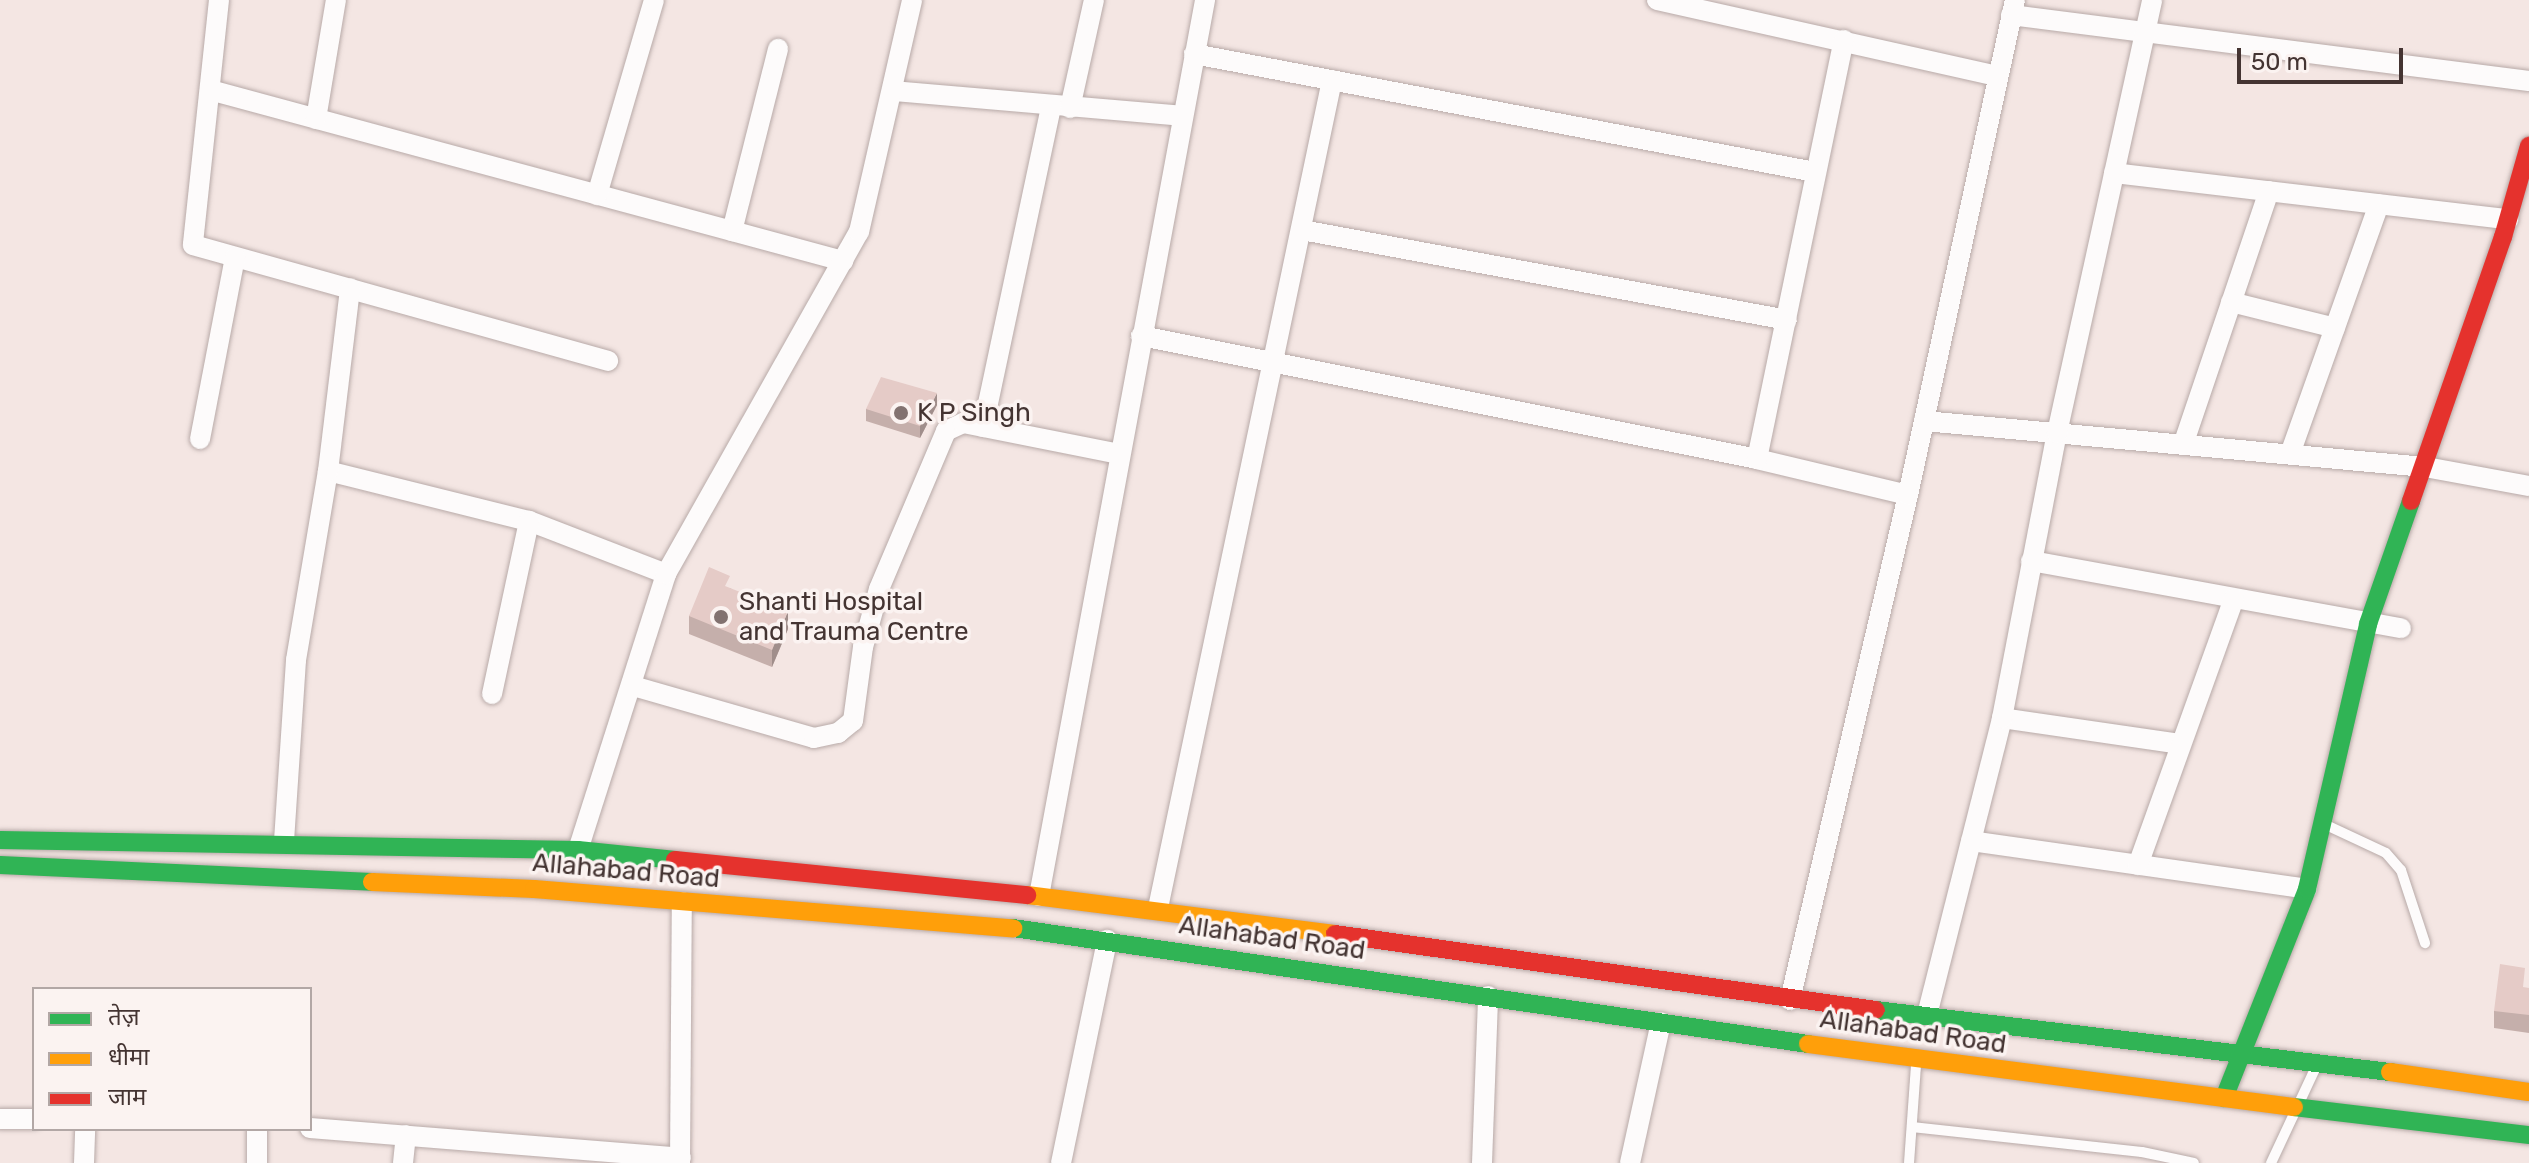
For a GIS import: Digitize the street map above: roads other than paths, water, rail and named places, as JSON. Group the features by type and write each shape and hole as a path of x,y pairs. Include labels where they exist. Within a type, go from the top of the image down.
{"main road":[{"path":"2224,1098 2247,1052 2307,889 2368,624 2425,467 2508,219 2524,182 2529,146"},
{"path":"0,840 284,841 578,850 1158,908 1790,1000 2247,1052 2529,1092"},
{"name":"Allahabad Road","path":"0,865 534,889 1107,940 1916,1060 2529,1135"}],"street":[{"path":"219,0 193,245 608,361"},
{"path":"316,119 336,0"},
{"path":"597,195 654,0"},
{"path":"578,850 633,686 666,574 859,232 912,0"},
{"path":"983,427 1061,107 1094,0"},
{"path":"1039,896 1205,0"},
{"path":"1657,0 1998,76"},
{"path":"1927,1015 2002,718 2057,433 2152,0"},
{"path":"1790,1000 1908,495 2013,8 2145,33 2529,81"},
{"path":"1757,459 1844,40"},
{"path":"732,231 778,49"},
{"path":"1194,54 1815,172"},
{"path":"1158,908 1275,364 1332,80"},
{"path":"210,90 843,261"},
{"path":"893,91 1183,116"},
{"path":"2114,173 2508,219"},
{"path":"2183,445 2269,191"},
{"path":"2290,454 2379,204"},
{"path":"1302,230 1787,320"},
{"path":"200,439 235,257"},
{"path":"284,841 296,660 328,471 350,288"},
{"path":"2231,302 2335,328"},
{"path":"1141,336 1757,459 1908,495"},
{"path":"1924,421 2425,467 2529,486"},
{"path":"633,686 814,738 847,729 853,721 863,647 879,589 941,441 955,425 983,427 1119,454"},
{"path":"328,471 529,521 666,574"},
{"path":"492,694 529,521"},
{"path":"2031,561 2401,628"},
{"path":"2138,865 2234,599"},
{"path":"2002,718 2180,744"},
{"path":"1971,841 2307,889"},
{"path":"312,1128 681,1160 682,902"},
{"path":"1061,1163 1107,940"},
{"path":"1482,1163 1488,996"},
{"path":"1630,1163 1661,1022"},
{"path":"0,1119 32,1119"},
{"path":"84,1163 85,1131"},
{"path":"257,1131 257,1163"},
{"path":"403,1163 406,1135"}],"lane":[{"path":"2322,823 2386,853 2401,870 2425,943"},
{"path":"1909,1163 1916,1060"},
{"path":"2271,1163 2300,1107 2318,1063"},
{"path":"1912,1127 2142,1152 2194,1163"}],"place":[{"name":"K P Singh","path":"901,413"},
{"name":"Shanti Hospital and Trauma Centre","path":"721,617"}]}
